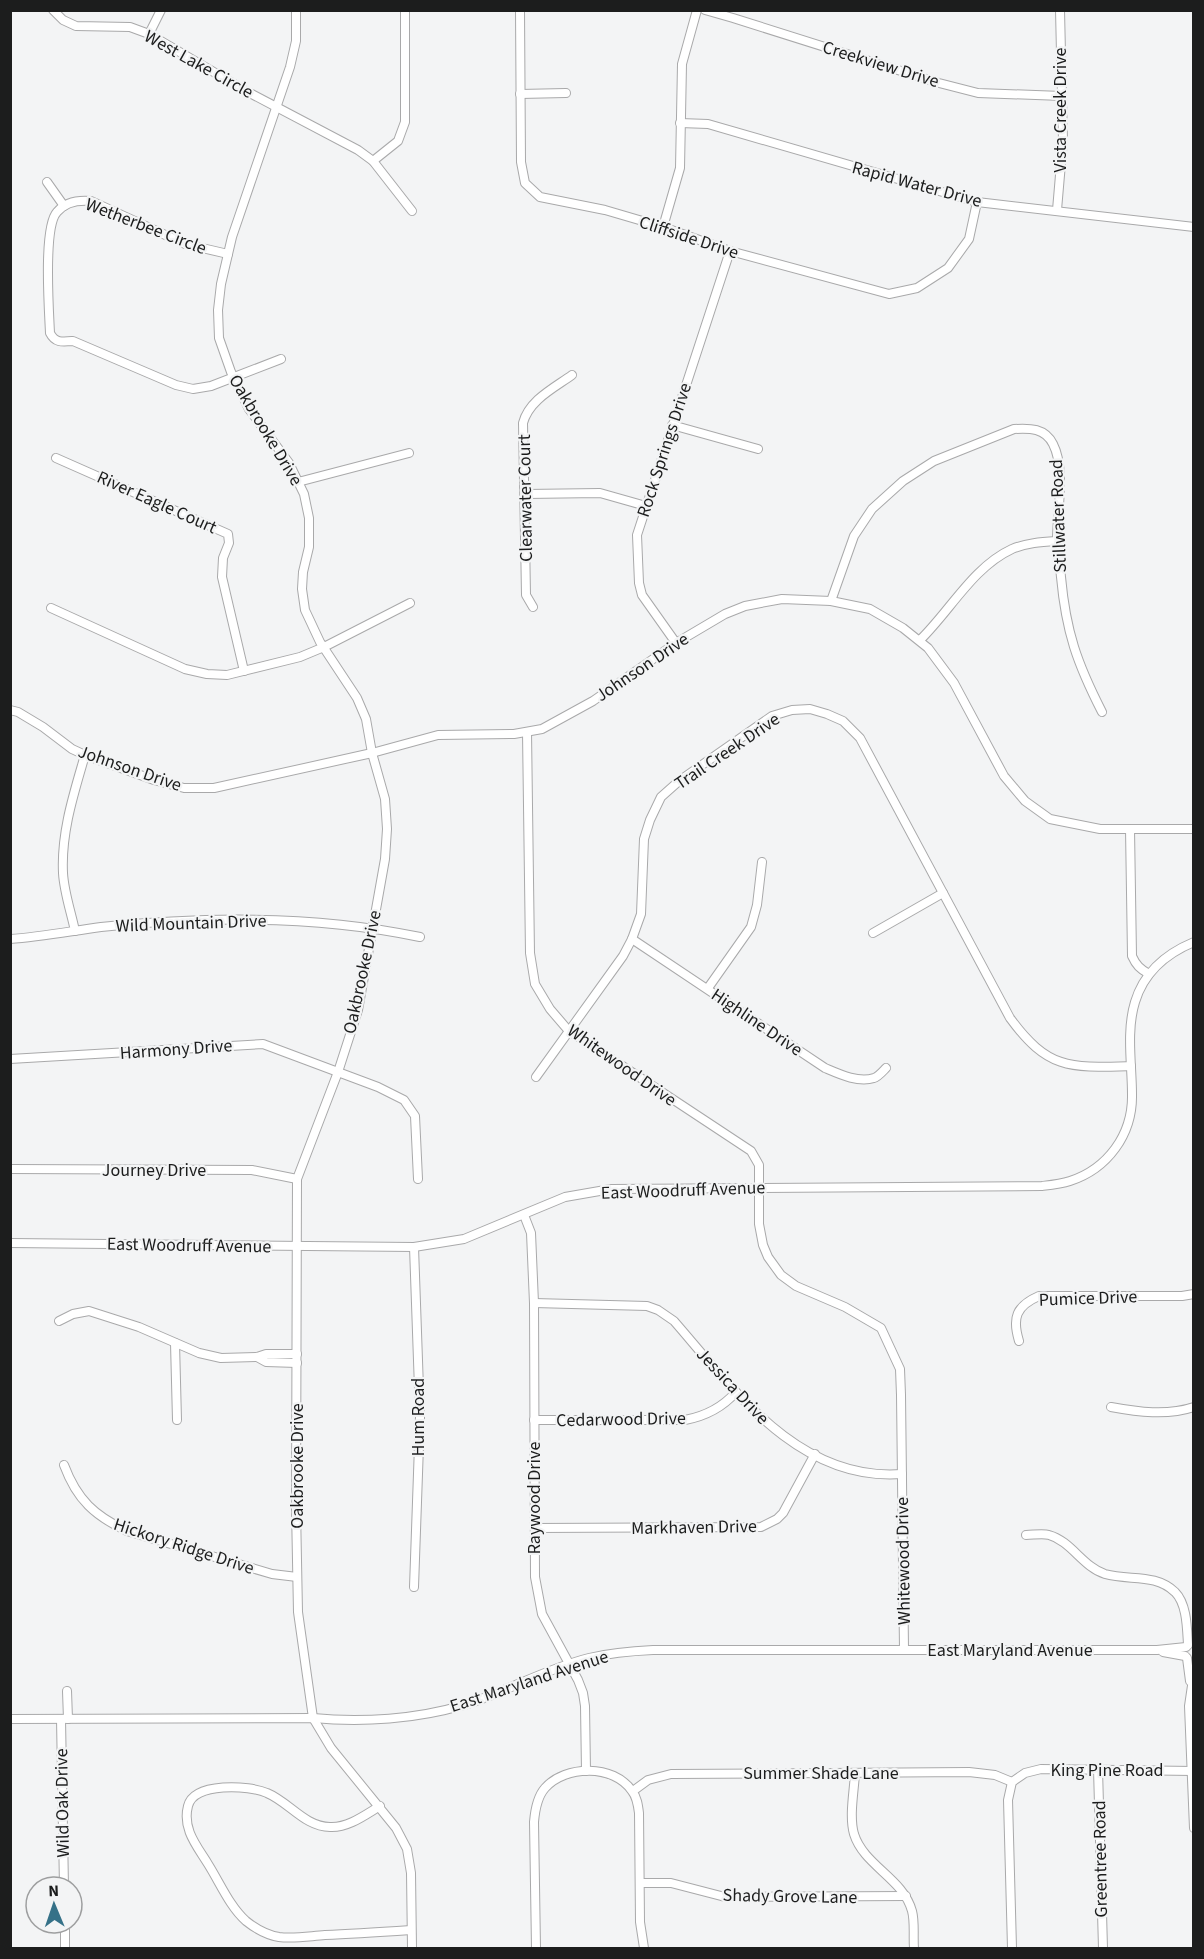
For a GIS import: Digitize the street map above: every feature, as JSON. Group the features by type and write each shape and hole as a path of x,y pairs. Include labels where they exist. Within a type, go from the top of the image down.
{"street":[{"name":"West Lake Circle","path":"53,10 63,20 76,26 130,27 148,34 246,92 358,150 373,161 412,211"},
{"path":"148,34 160,10"},
{"name":"Oakbrooke Drive","path":"296,10 296,40 290,67 228,254 218,310 219,338 249,409 289,463 304,494 309,518 309,547 303,572 302,589 305,610 324,647 357,698 366,719 372,753 385,799 387,829 385,860 358,1010 338,1072 297,1179 297,1577 298,1612 313,1718 331,1748 396,1828 406,1849 411,1873 412,1948"},
{"path":"373,161 398,141 405,122 405,10"},
{"name":"Cliffside Drive","path":"520,10 522,168 525,183 540,196 605,210 730,251 889,294 917,288 948,268 969,239 976,202"},
{"path":"663,228 680,168 682,64 697,10"},
{"name":"Creekview Drive","path":"705,10 978,93 1062,96"},
{"name":"Vista Creek Drive","path":"1057,210 1063,140 1060,10"},
{"path":"520,94 566,93"},
{"name":"Rapid Water Drive","path":"680,123 708,124 976,202 1194,227"},
{"name":"Wetherbee Circle","path":"47,182 64,206"},
{"name":"Wetherbee Circle","path":"228,254 185,243 92,201 79,200 64,206 55,213 49,230 50,333 53,339 59,342 73,341 176,385 194,388 211,386 234,378"},
{"name":"Rock Springs Drive","path":"676,643 642,595 639,583 637,535 730,251"},
{"path":"234,378 281,359"},
{"name":"Clearwater Court","path":"533,607 526,595 523,423 531,405 572,375"},
{"path":"672,425 758,449"},
{"name":"Stillwater Road","path":"831,601 854,536 872,510 903,481 934,461 1014,429 1028,428 1041,431 1050,438 1058,456 1060,499 1057,541 1065,618 1076,656 1102,712"},
{"path":"298,482 409,453"},
{"name":"River Eagle Court","path":"56,458 228,534 229,543 223,558 222,578 244,671"},
{"path":"526,494 600,493 645,506"},
{"path":"920,640 993,560 1013,549 1030,544 1057,541"},
{"name":"Johnson Drive","path":"10,710 18,712 43,727 72,749 85,755 154,780 184,788 214,788 372,753 438,735 473,736 542,729 585,706 676,643 725,614 745,606 782,599 831,601 870,609 920,640 948,674 1004,776 1025,801 1050,819 1100,829 1194,829"},
{"path":"51,608 185,669 207,674 227,675 300,657 410,603"},
{"name":"Trail Creek Drive","path":"536,1077 623,956 632,939 641,914 643,900 644,839 661,797 679,781 772,716 792,710 810,709 843,721 860,738 1010,1018 1024,1038 1037,1050 1068,1065 1088,1068 1131,1066"},
{"name":"Whitewood Drive","path":"527,732 530,953 535,984 550,1009 568,1030 751,1151 759,1165 759,1187"},
{"path":"75,932 63,874 63,844 85,755"},
{"path":"1130,829 1132,956 1135,964 1149,974"},
{"path":"708,988 751,927 758,905 762,862"},
{"path":"873,933 943,894"},
{"name":"Wild Mountain Drive","path":"10,939 101,927 246,919 373,927 420,937"},
{"name":"Highline Drive","path":"632,939 825,1068 847,1078 875,1078 886,1068"},
{"name":"East Woodruff Avenue","path":"10,1243 414,1247 464,1239 565,1197 611,1189 1042,1186 1068,1182 1094,1171 1114,1152 1126,1129 1132,1096 1130,1027 1135,1002 1149,974 1170,953 1194,942"},
{"name":"Harmony Drive","path":"10,1059 263,1044 404,1100 415,1116 418,1179"},
{"name":"Journey Drive","path":"10,1169 252,1170 297,1179"},
{"path":"759,1187 759,1224 763,1245 773,1265 796,1286 864,1317 881,1328 887,1338 900,1369 902,1474"},
{"name":"Raywood Drive","path":"524,1215 531,1233 534,1303 535,1577 542,1614 578,1680 585,1706 586,1771"},
{"name":"Hum Road","path":"414,1247 420,1417 414,1587"},
{"name":"Pumice Drive","path":"1019,1341 1015,1329 1018,1312 1027,1302 1039,1296 1182,1296 1194,1294"},
{"name":"Jessica Drive","path":"534,1303 647,1306 658,1310 674,1321 736,1392 767,1423 784,1436 840,1467 880,1475 902,1474"},
{"path":"60,1321 82,1311 99,1312 199,1353 221,1358 297,1358"},
{"path":"175,1343 177,1420"},
{"name":"Cedarwood Drive","path":"534,1420 685,1420 715,1410 736,1392"},
{"path":"1110,1407 1139,1412 1162,1412 1194,1407"},
{"name":"Markhaven Drive","path":"535,1528 761,1527 777,1519 783,1513 815,1454"},
{"name":"Hickory Ridge Drive","path":"64,1466 73,1486 91,1510 116,1526 144,1537 262,1571 297,1577"},
{"name":"Whitewood Drive","path":"902,1474 904,1649"},
{"path":"1026,1535 1049,1535 1065,1544 1090,1567 1105,1574 1133,1579 1147,1578 1164,1583 1177,1594 1186,1622 1189,1649 1194,1828"},
{"name":"East Maryland Avenue","path":"10,1719 313,1718 339,1720 395,1718 435,1712 473,1701 569,1664 605,1654 652,1650 1189,1649"},
{"path":"1191,1684 1194,1672"},
{"name":"Wild Oak Drive","path":"64,1875 64,1719 68,1691"},
{"name":"Greentree Road","path":"1098,1769 1102,1948"},
{"name":"King Pine Road","path":"1012,1782 1035,1770 1193,1771"},
{"path":"536,1948 534,1822 538,1802 544,1789 560,1776 586,1771 608,1774 625,1783 633,1791 639,1813 640,1922 644,1948"},
{"name":"Summer Shade Lane","path":"633,1791 648,1780 671,1774 984,1772 1012,1782"},
{"path":"855,1773 853,1814 855,1835 861,1848 906,1896 913,1913 914,1948"},
{"path":"1012,1782 1008,1813 1012,1948"},
{"path":"380,1806 349,1824 329,1828 304,1819 267,1793 253,1789 209,1789 197,1793 192,1799 187,1817 192,1838 236,1911 256,1928 272,1935 290,1937 411,1930"},
{"name":"Shady Grove Lane","path":"640,1883 670,1883 725,1897 906,1896"}]}
